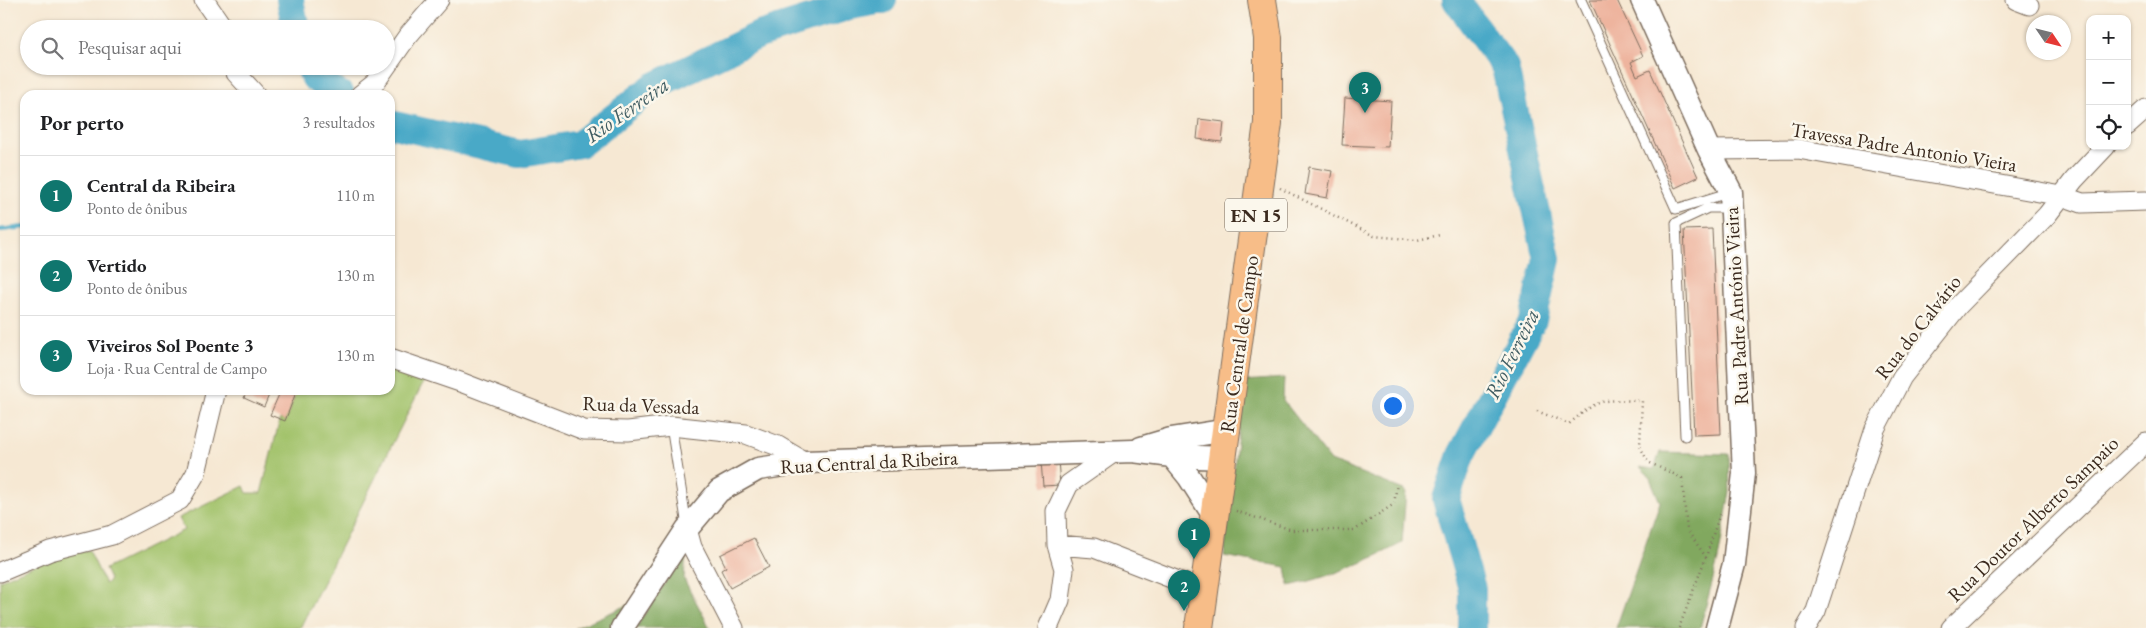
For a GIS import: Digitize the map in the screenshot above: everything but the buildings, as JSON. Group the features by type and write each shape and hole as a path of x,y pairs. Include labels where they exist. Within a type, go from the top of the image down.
{"main road":[{"name":"Rua Central de Campo","path":"1199,628 1228,430 1268,123 1268,38 1262,0"}],"street":[{"path":"204,0 218,20"},
{"path":"395,53 439,0"},
{"name":"Rua Padre António Vieira","path":"1642,0 1731,200 1744,473 1734,564 1717,628"},
{"path":"238,75 251,90"},
{"path":"367,89 378,75"},
{"path":"2131,122 2146,109"},
{"name":"Travessa Padre Antonio Vieira","path":"1709,150 1798,150 2062,196 2082,203 2146,201"},
{"name":"Rua do Calvário","path":"1806,628 1816,611 1875,429 1902,377 1958,306 2047,215 2074,180 2102,150"},
{"name":"Rua da Vessada","path":"395,360 463,382 584,430 628,431 671,426 746,434 778,446 805,462"},
{"path":"0,572 50,551 112,535 180,500 196,473 215,395"},
{"name":"Rua Central da Ribeira","path":"1124,451 1171,439 1228,430"},
{"name":"Rua Doutor Alberto Sampaio","path":"1951,628 2146,442"},
{"path":"1048,628 1060,600 1064,568 1057,545 1056,511 1069,484 1124,451"},
{"name":"Rua Central da Ribeira","path":"622,628 687,529 719,491 758,469 805,462 1124,451 1172,456 1224,458"},
{"path":"1172,456 1215,510"},
{"path":"687,529 692,547 734,628"},
{"path":"1057,545 1094,548 1204,591"}],"lane":[{"path":"1580,0 1676,209 1731,200"},
{"path":"1685,436 1676,223 1731,200"},
{"path":"671,426 687,529"}],"path":[{"path":"1261,178 1374,236 1417,240 1440,234"},
{"path":"1537,411 1569,424 1588,408 1604,400 1642,401 1640,446 1648,462 1682,478 1687,530 1706,557"},
{"path":"1215,510 1292,530 1355,530 1394,504 1397,484"},
{"path":"1679,628 1706,557 1722,504"}],"green space":[{"path":"395,367 426,377 300,628 0,628 0,580 49,559 89,550 105,584 110,580 105,569 184,530 178,518 244,486 247,493 261,493 280,419 285,421 295,395 395,395"},
{"path":"1284,378 1283,400 1331,461 1406,491 1402,543 1347,569 1289,586 1286,567 1224,556 1244,381"},
{"path":"1660,452 1729,454 1730,492 1718,560 1700,628 1616,628 1660,502 1649,476 1640,467 1654,469"},
{"path":"686,550 684,579 710,628 636,628"},
{"path":"628,605 612,628 575,628"}],"waterway":[{"name":"Rio Ferreira","path":"290,0 294,20"},
{"name":"Rio Ferreira","path":"395,125 520,154 580,144 654,86 759,35 850,6 883,0"},
{"name":"Rio Ferreira","path":"1456,0 1505,67 1547,259 1533,320 1461,455 1446,499 1472,589 1472,628"},
{"name":"Rio Ferreira","path":"314,75 333,90"},
{"name":"Rio Ferreira","path":"315,78 323,90"},
{"path":"0,230 20,228"}],"place":[{"name":"Viveiros Sol Poente 3","path":"1365,113"},
{"name":"Central da Ribeira","path":"1194,559"},
{"name":"Vertido","path":"1184,611"}]}
